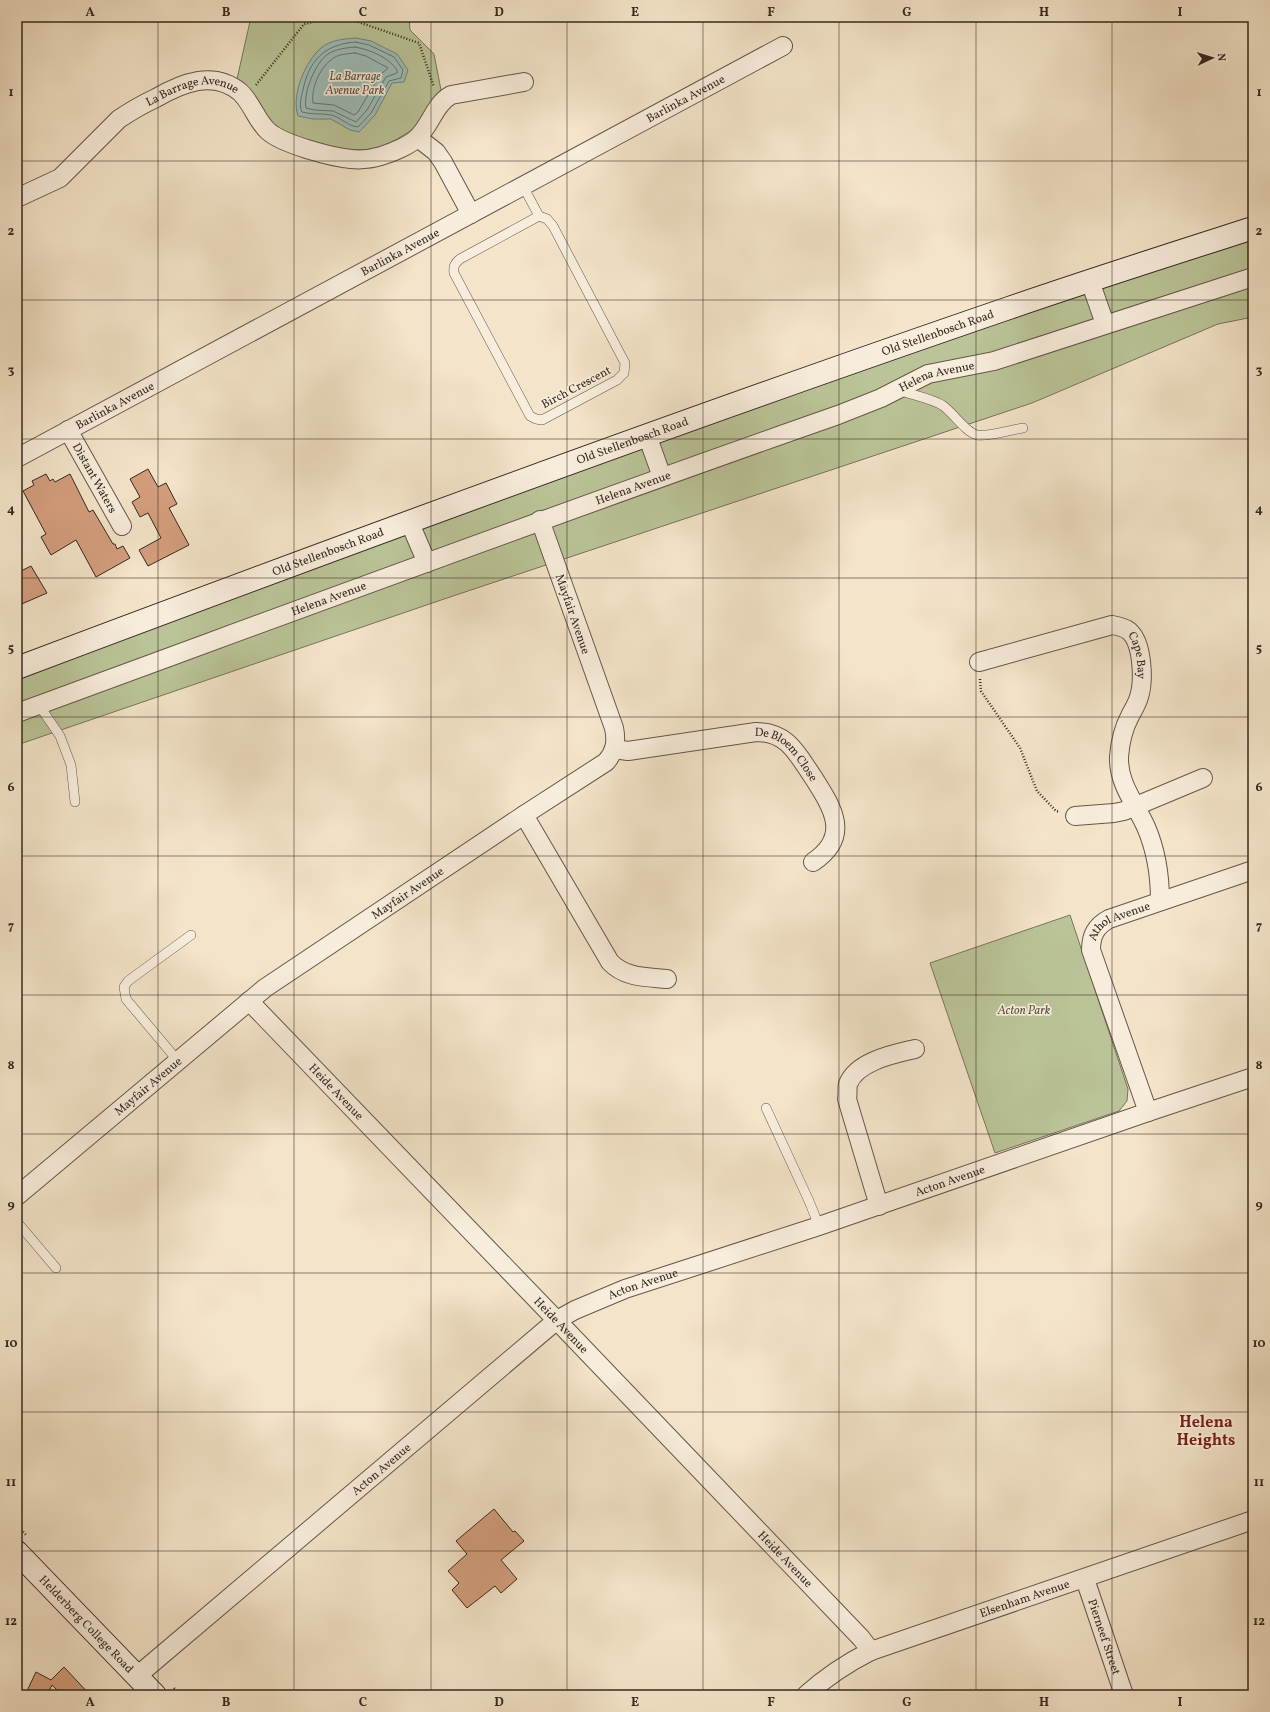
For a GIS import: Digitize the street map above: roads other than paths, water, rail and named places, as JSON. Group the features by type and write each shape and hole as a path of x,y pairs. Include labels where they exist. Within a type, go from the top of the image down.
{"street":[{"name":"Barlinka Avenue","path":"17,458 783,46"},
{"name":"La Barrage Avenue","path":"17,198 60,178 119,119 130,111 172,88 195,81 216,81 234,88 246,98 264,127 277,138 340,158 352,160 378,157 390,153 418,138 440,105 451,95 524,82"},
{"path":"418,138 436,152 443,162 471,214"},
{"name":"Old Stellenbosch Road","path":"17,668 409,521 647,435 1010,307 1253,228"},
{"name":"Helena Avenue","path":"17,713 427,563 540,520 838,415 897,390 928,374 994,361 1253,277"},
{"path":"1090,281 1105,324"},
{"name":"Distant Waters","path":"68,430 122,526"},
{"path":"647,435 662,477"},
{"name":"Mayfair Avenue","path":"17,1196 271,984 606,762 614,749 616,742 614,728 540,520"},
{"path":"409,521 427,563"},
{"name":"Cape Bay","path":"980,662 1112,625 1129,631 1136,640 1142,678 1139,698 1124,730 1119,758 1122,779 1147,828 1152,844 1160,885 1160,901"},
{"name":"De Bloem Close","path":"614,749 628,751 756,732 770,733 784,739 795,751 828,800 835,818 832,841 824,853 813,862"},
{"path":"1075,816 1114,814 1203,778"},
{"path":"524,815 610,962 626,974 667,979"},
{"name":"Athol Avenue","path":"1148,1112 1091,950 1091,941 1097,927 1102,922 1253,870"},
{"name":"Heide Avenue","path":"249,1001 557,1320 855,1632 871,1651"},
{"path":"879,1206 847,1099 848,1085 853,1076 873,1061 915,1049"},
{"name":"Acton Avenue","path":"136,1676 557,1320 575,1310 625,1289 879,1206 1253,1077"},
{"name":"Elsenham Avenue","path":"806,1695 830,1674 871,1651 1085,1579 1253,1520"},
{"name":"Helderberg College Road","path":"17,1552 156,1695"},
{"name":"Pierneef Street","path":"1085,1579 1124,1695"}],"lane":[{"name":"Birch Crescent","path":"523,186 539,216 547,219 553,226 625,363 624,373 618,380 542,420 536,420 530,416 453,269 456,261 539,216"},
{"path":"897,390 940,404 950,410 968,429 976,434 986,435 1022,428"},
{"path":"39,705 60,736 71,765 75,790 75,802"},
{"path":"178,1061 126,999 124,987 128,981 191,935"},
{"path":"766,1108 819,1226"},
{"path":"17,1222 56,1268"}],"water":[{"path":"356,38 371,41 397,54 408,70 404,82 392,83 375,115 359,132 350,130 331,119 313,119 298,116 296,98 298,89 305,70 315,54 329,43 337,40"}],"district":[{"name":"Helena Heights","path":"1206,1430"}],"park label":[{"name":"La Barrage Avenue Park","path":"355,83"},
{"name":"Acton Park","path":"1024,1010"}]}
